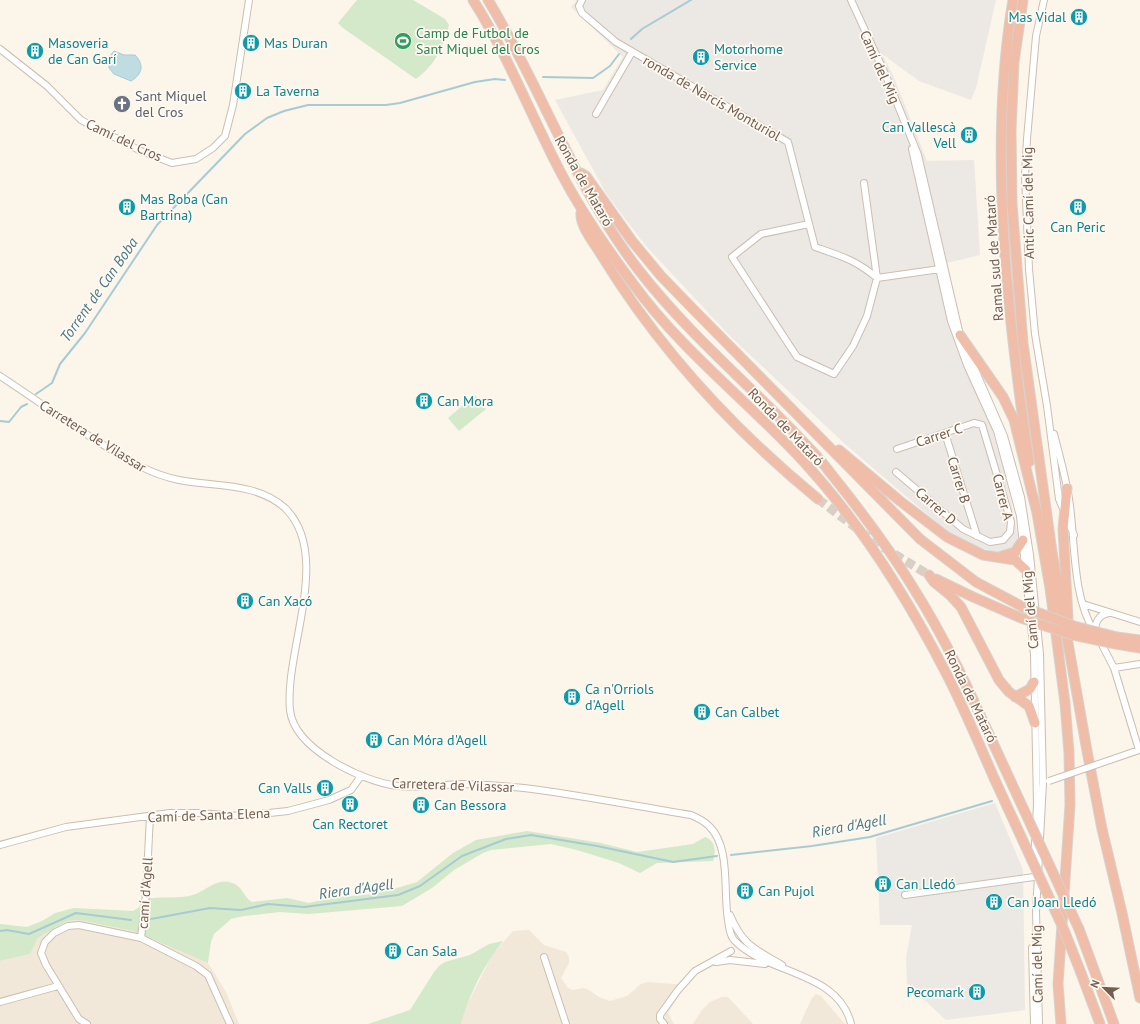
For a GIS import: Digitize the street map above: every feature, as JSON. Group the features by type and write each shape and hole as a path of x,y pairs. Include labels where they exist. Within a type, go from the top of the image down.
{"highway":[{"name":"Ronda de Mataró","path":"473,0 509,62 531,114 582,210 608,250 656,312 687,346 805,463 849,517 905,599 948,676 1064,930 1100,1024"},
{"name":"Ronda de Mataró","path":"488,0 520,57 576,169 605,221 640,272 697,337 812,451 860,511 914,588 960,671 993,742 1078,929 1114,1024"},
{"name":"Ramal sud de Mataró","path":"1013,0 1002,89 1001,131 1003,205 1015,350 1037,513"},
{"path":"1023,0 1012,89 1012,204 1015,258 1023,342 1039,463 1070,653 1102,829 1140,998"},
{"path":"576,169 586,176 632,241 661,276 920,539 976,582 1024,607 1074,626 1140,648"},
{"path":"582,210 581,219 589,234 620,285 662,342 714,402 757,445 818,499"},
{"path":"960,335 996,386 1011,413 1037,513 1052,603 1065,703 1069,753 1070,805 1058,984 1061,1024"},
{"path":"813,430 819,432 900,501 947,537 970,549 996,557 1015,560 1026,570"},
{"path":"1067,488 1063,537 1070,653"},
{"path":"996,557 1010,555 1015,552 1023,540"},
{"path":"1035,723 1029,706 1015,697 999,680 961,607 929,576 1021,618 1073,635 1116,640 1140,640"},
{"path":"1015,697 1030,689 1034,682"}],"street":[{"name":"Camí del Cros","path":"0,49 47,86 81,120 141,151 172,163 196,158 213,148 225,136 233,105 249,0"},
{"path":"851,1 858,0"},
{"name":"Antic Camí del Mig","path":"1044,0 1036,36 1025,176 1029,269 1035,334 1047,406 1059,499 1074,536"},
{"name":"Camí del Mig","path":"851,1 886,76 922,169 932,212 956,336 991,415 1002,444"},
{"name":"ronda de Narcís Monturiol","path":"581,3 582,13 603,31 632,52 788,142 815,247 862,265 877,278"},
{"path":"596,114 632,52"},
{"name":"Camí del Mig","path":"908,134 956,328 966,353 992,405 1011,456 1023,507 1030,555 1040,654 1043,783 1037,899 1038,1024"},
{"path":"809,224 761,234 732,257 797,357 834,374 853,346 867,316 877,278 864,183"},
{"name":"Camí del Mig","path":"932,212 941,263 940,268"},
{"path":"877,278 940,268"},
{"name":"Carretera de Vilassar","path":"0,376 138,467 180,480 248,489 274,500 294,519 301,532 307,561 289,702 290,715 295,727 311,747 361,776 399,786 482,784 524,788 691,815 709,826 722,846 725,903 730,932 733,938 733,949 730,955 733,961"},
{"name":"Camí del Mig","path":"992,405 1016,499 1023,540 1031,616 1037,804 1032,972 1034,1024"},
{"name":"Antic Camí del Mig","path":"1043,783 1139,750 1114,668 1089,624 1083,604 1077,572 1074,536 1067,488 1047,406"},
{"name":"Carrer C","path":"896,449 974,423 982,425"},
{"name":"Carrer A","path":"977,536 990,542 1003,540 1010,532 1011,522 990,447 982,425"},
{"name":"Carrer B","path":"945,433 977,536"},
{"path":"990,447 1002,444"},
{"path":"994,461 1005,457"},
{"name":"Camí del Mig","path":"1005,457 1009,458 1019,500 1023,507"},
{"name":"Carrer D","path":"896,472 967,531 977,536"},
{"path":"967,531 973,526"},
{"path":"1083,604 1109,614 1140,622"},
{"path":"1095,633 1097,620 1102,615 1109,614"},
{"path":"1114,668 1140,664"},
{"name":"Camí del Mig","path":"1036,764 1040,779 1043,783"},
{"name":"Camí de Santa Elena","path":"0,845 66,827 150,816 198,812 241,816 288,811 329,800 351,790 361,776"},
{"name":"Camí del Mig","path":"1037,804 1040,787 1043,783"},
{"name":"camí d'Agell","path":"87,1024 79,1019 58,986 41,953 45,942 54,933 68,926 79,925 141,938 146,894 150,816"},
{"path":"905,895 1034,877"},
{"path":"725,903 732,921 742,939 773,962"},
{"path":"732,921 732,927 742,946 743,951 740,961"},
{"path":"141,938 196,966 208,975 230,1024"},
{"path":"733,938 750,954 773,962 825,987 837,997 845,1007 851,1024"},
{"path":"664,1024 660,1019 660,1016 678,990 695,971 713,962 733,949 742,946"},
{"path":"544,957 566,1024"},
{"path":"713,962 773,962"},
{"path":"0,1002 58,986"}],"shaded area":[{"path":"577,0 996,0 976,88 971,100 919,81 882,54 893,75 927,161 974,160 980,255 947,263 956,306 1003,467 1014,515 1018,537 1015,546 1008,552 1000,553 981,548 960,539 943,528 845,444 731,337 646,246 607,195 555,100 603,90 623,57 571,7"},
{"path":"995,803 1023,870 1025,1010 946,1020 907,984 906,958 912,925 880,925 876,838"},
{"path":"79,920 133,931 208,963 226,992 239,1024 0,1024 0,961 30,954 38,938 67,921"},
{"path":"529,930 544,945 566,952 569,957 569,963 561,978 568,988 573,990 584,988 599,997 610,1001 627,996 641,984 647,982 686,985 668,1013 674,1024 461,1024 465,1009 492,955 513,931"},
{"path":"816,994 821,996 845,1024 800,1024 812,998"},
{"path":"722,997 728,997 753,1024 693,1024 702,1010 710,1002"}],"green space":[{"name":"Camp de Futbol de Sant Miquel del Cros","path":"357,0 413,0 445,19 449,25 444,41 441,49 429,68 416,79 343,28 338,23"},
{"path":"475,395 486,409 459,431 448,418"},
{"path":"527,831 601,843 637,852 693,844 705,837 713,844 715,854 713,861 657,863 640,873 619,863 577,850 551,844 491,850 454,870 432,888 402,906 309,914 280,912 231,919 214,934 211,942 208,963 133,931 79,920 67,921 38,938 30,954 0,961 0,924 27,927 42,921 55,913 74,908 133,911 146,899 194,895 213,885 224,882 229,882 240,888 252,902 287,898 309,903 334,897 365,895 387,891 417,882 453,853 476,840"},
{"path":"503,941 478,980 468,1002 461,1024 368,1024 410,1010 440,965 445,962 470,955 489,944"}],"water":[{"path":"114,51 124,55 135,55 138,58 141,69 138,75 131,81 114,74 109,68 109,57"}],"waterway":[{"name":"Torrent de Can Boba","path":"631,39 642,29 691,0"},
{"name":"Torrent de Can Boba","path":"543,77 593,78 610,66 619,54"},
{"name":"Torrent de Can Boba","path":"36,394 52,383 60,364 85,333 157,225 245,134 267,118 284,111 308,105 386,105 400,103 475,82 495,79 505,80"},
{"path":"0,421 9,422 21,407 27,404"},
{"name":"Riera d'Agell","path":"731,855 812,846 870,837 992,801"},
{"name":"Riera d'Agell","path":"151,919 210,908 241,910 268,904 304,907 398,895 420,886 462,856 506,839 531,835 597,846 673,862 717,856"},
{"name":"Riera d'Agell","path":"0,931 7,930 29,934 76,913 131,920"}],"tunnel":[{"path":"818,499 876,543 929,575"}],"place":[{"name":"Mas Vidal","path":"1079,17"},
{"name":"Camp de Futbol de Sant Miquel del Cros","path":"403,41"},
{"name":"Mas Duran","path":"251,43"},
{"name":"Masoveria de Can Garí","path":"35,51"},
{"name":"Motorhome Service","path":"701,57"},
{"name":"La Taverna","path":"243,91"},
{"name":"Sant Miquel del Cros","path":"122,104"},
{"name":"Can Vallescà Vell","path":"969,135"},
{"name":"Mas Boba (Can Bartrina)","path":"127,207"},
{"name":"Can Peric","path":"1078,207"},
{"name":"Can Mora","path":"424,401"},
{"name":"Can Xacó","path":"245,601"},
{"name":"Ca n'Orriols d'Agell","path":"572,697"},
{"name":"Can Calbet","path":"702,712"},
{"name":"Can Móra d'Agell","path":"374,740"},
{"name":"Can Valls","path":"325,788"},
{"name":"Can Rectoret","path":"350,804"},
{"name":"Can Bessora","path":"421,805"},
{"name":"Can Lledó","path":"883,884"},
{"name":"Can Pujol","path":"745,891"},
{"name":"Can Joan Lledó","path":"994,902"},
{"name":"Can Sala","path":"393,951"},
{"name":"Pecomark","path":"977,992"}]}
